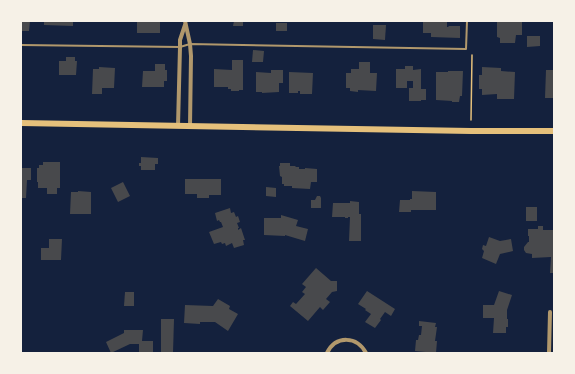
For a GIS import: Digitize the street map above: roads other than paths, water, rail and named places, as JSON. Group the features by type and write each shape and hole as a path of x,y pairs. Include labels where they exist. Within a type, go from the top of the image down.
{"main road":[{"path":"21,123 554,131"}],"street":[{"path":"185,23 191,56 190,126"},
{"path":"178,126 180,40 185,23"},
{"path":"549,353 550,312"},
{"path":"327,353 332,345 338,341 345,340 352,340 358,343 366,353"}],"lane":[{"path":"21,45 180,47 190,44 466,49 467,21"}]}
